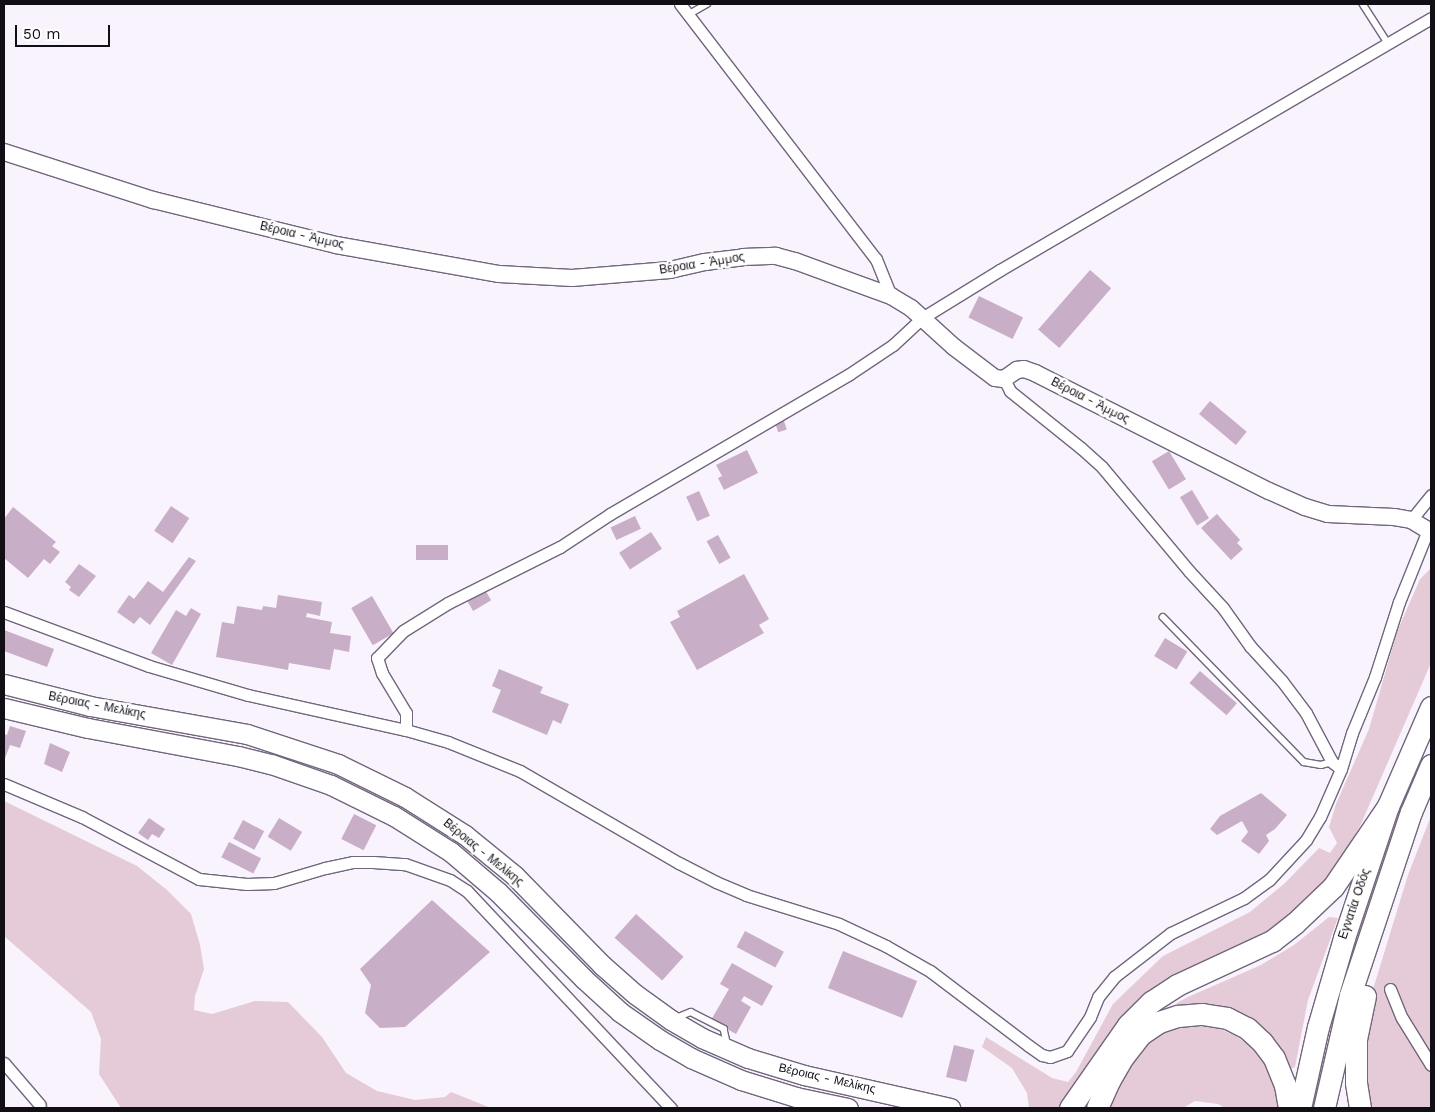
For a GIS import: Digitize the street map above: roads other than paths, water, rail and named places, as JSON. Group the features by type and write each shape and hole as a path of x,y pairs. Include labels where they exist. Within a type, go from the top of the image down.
{"highway":[{"name":"Εγνατία Οδός","path":"1300,1108 1327,991 1388,806 1431,707"},
{"name":"Εγνατία Οδός","path":"1324,1108 1350,995 1411,812 1431,765"},
{"path":"1070,1108 1123,1033 1151,1002 1178,985 1272,941 1294,923 1333,887 1388,806"},
{"path":"1360,1108 1356,1082 1356,1048 1359,1017 1369,981 1366,946"},
{"path":"1097,1108 1118,1065 1141,1034 1159,1022 1178,1016 1202,1014 1227,1018 1247,1028 1262,1042 1274,1058 1285,1085 1289,1108"}],"main road":[{"name":"Βέροιας - Μελίκης","path":"4,684 90,706 247,734 307,752 370,778 405,797 465,835 514,875 602,965 635,994 671,1020 728,1050 804,1075 950,1108"},
{"name":"Βέροιας - Μελίκης","path":"4,708 88,728 271,764 346,792 394,816 451,852 498,892 584,979 620,1012 660,1040 691,1058 741,1080 796,1097 848,1108"}],"street":[{"path":"680,4 876,259 891,296"},
{"path":"406,730 406,713 382,673 377,658 403,631 448,603 560,547 610,514 644,497 848,375 893,345 922,318 1431,18"},
{"name":"Βέροια - Άμμος","path":"4,152 153,200 336,245 499,274 572,278 670,270 731,258 776,256 795,260 891,296 922,318 984,371 995,378 1004,379 1018,370 1024,369 1035,373 1269,491 1305,507 1328,514 1370,514 1411,520 1430,531"},
{"path":"1004,379 1010,392 1102,467 1188,571 1223,608 1250,646 1282,681 1306,713 1337,766"},
{"path":"1411,520 1431,495"},
{"path":"4,612 108,653 165,671 248,695 406,730 448,742 520,771 716,882 746,895 839,924 886,946 930,970 1029,1046 1042,1055 1050,1057 1067,1051 1090,1017 1098,997 1114,978 1171,933 1244,898 1269,880 1306,840 1320,816 1337,766 1375,677 1399,602 1430,531"},
{"path":"4,784 82,816 199,879 247,884 274,883 325,868 373,862 405,864 450,880 467,891 671,1108"},
{"path":"1390,989 1402,1018 1431,1064"},
{"path":"4,1063 40,1105"}],"lane":[{"path":"688,15 707,4"},
{"path":"1363,4 1388,43"},
{"path":"1162,617 1304,762 1337,766"}]}
